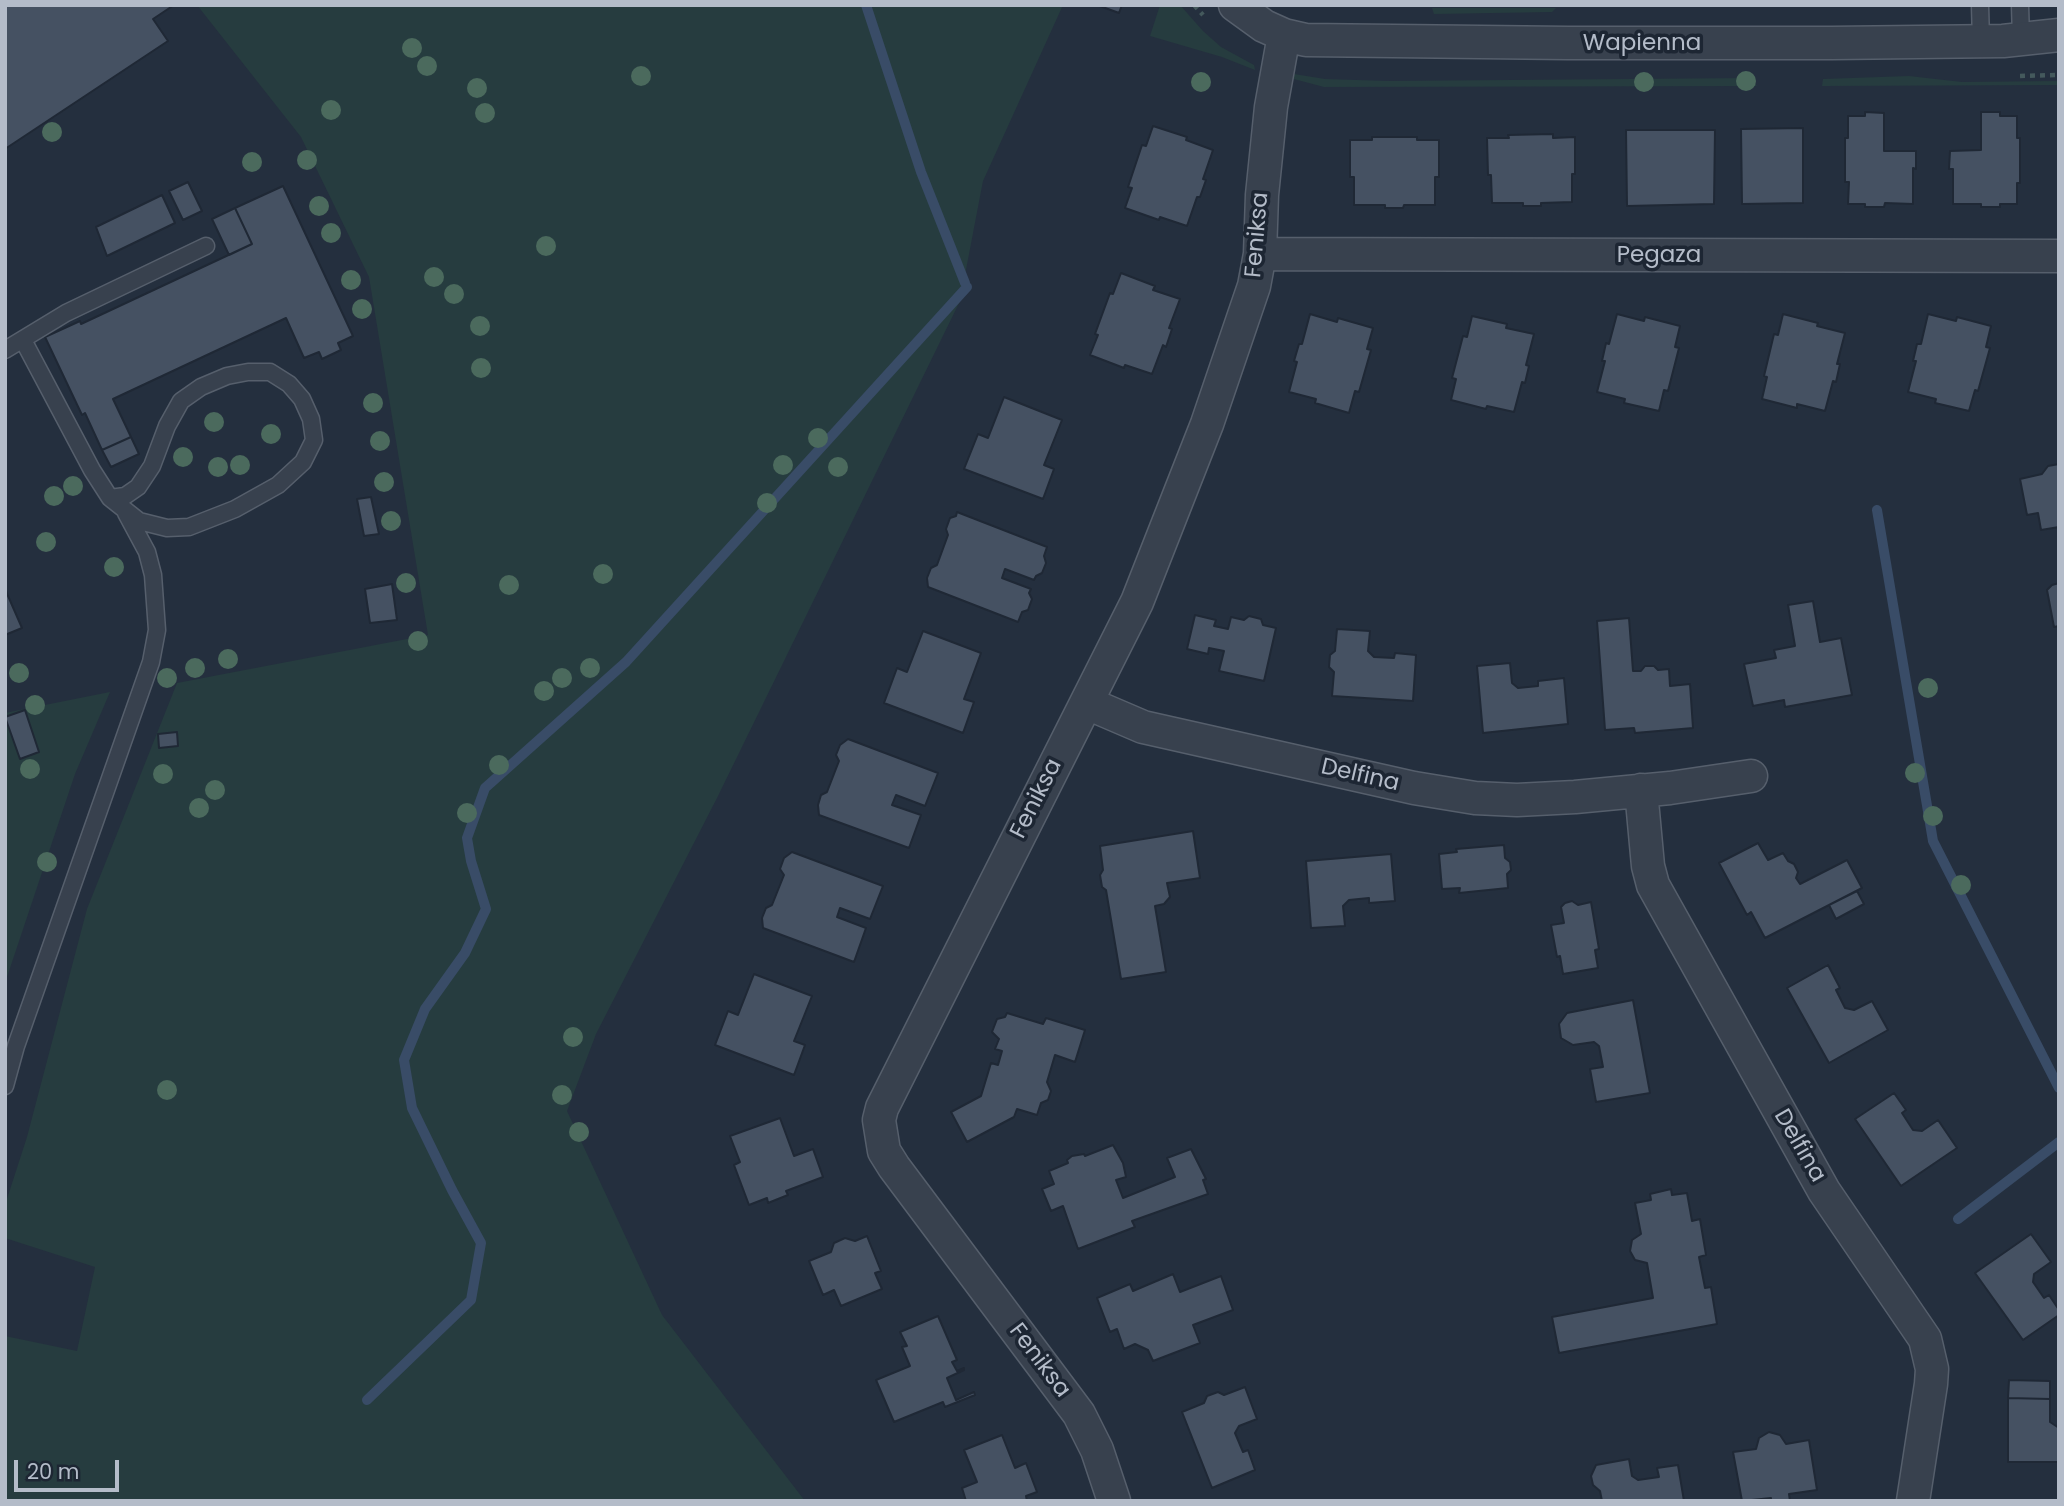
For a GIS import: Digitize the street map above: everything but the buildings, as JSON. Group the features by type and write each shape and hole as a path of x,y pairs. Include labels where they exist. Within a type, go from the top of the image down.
{"street":[{"name":"Wapienna","path":"1235,5 1264,26 1284,35 1306,40 1568,43 1981,41 2059,35"},
{"name":"Feniksa","path":"1114,1501 1097,1450 1079,1414 894,1167 884,1151 878,1120 894,1083 1137,603 1211,411 1254,286 1260,254 1262,195 1271,107 1284,35"},
{"name":"Pegaza","path":"1260,254 2059,256"},
{"name":"Delfina","path":"1087,703 1143,727 1447,794 1485,799 1530,800 1751,776"},
{"name":"Delfina","path":"1641,790 1648,866 1653,885 1819,1181 1925,1339 1930,1352 1932,1377 1913,1501"}],"lane":[{"path":"1980,5 1981,41"},
{"path":"2020,5 2021,39"},
{"path":"5,350 46,323 206,246"},
{"path":"23,340 92,470 110,498 139,521 167,528 189,527 235,509 278,485 303,462 314,440 311,419 302,399 289,384 270,372 227,376 201,387 181,401 167,426 152,466 138,487 125,496 110,498"},
{"path":"5,1086 16,1046 151,662 157,630 153,575 138,531 125,511"}],"green space":[{"path":"197,5 1063,5 983,181 960,301 717,798 596,1034 567,1111 662,1315 805,1501 5,1501 5,1336 77,1351 95,1267 5,1238 5,1205 27,1137 87,909 177,683 428,635 369,277 301,137"},
{"path":"1160,5 1180,5 1221,47 1254,65 1255,70 1222,57 1150,36"},
{"path":"1432,8 1556,8 1552,12 1434,14"},
{"path":"1294,74 1325,79 1388,81 1750,78 1757,86 1324,87 1290,78"},
{"path":"1909,76 1962,82 2059,81 2059,85 1822,86 1823,79"},
{"path":"110,692 75,774 5,983 5,713"}],"waterway":[{"path":"866,5 921,172 965,283"},
{"path":"367,1400 471,1300 481,1243 412,1108 404,1060 425,1009 465,953 486,909 467,838 485,788 626,662 967,287"},
{"path":"1877,510 1933,841 2059,1088"},
{"path":"1958,1219 2059,1142"}]}
